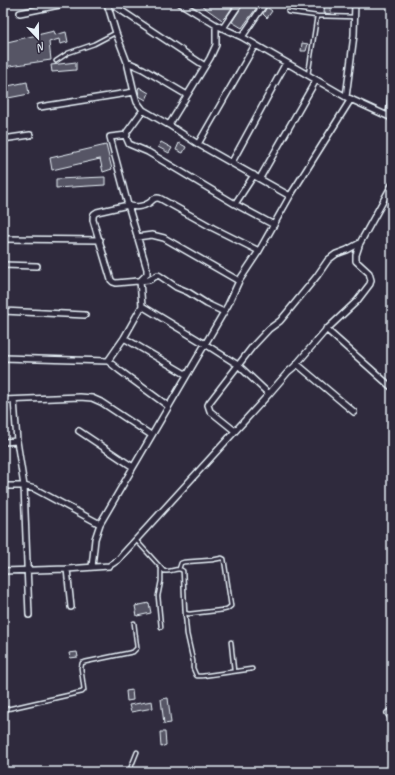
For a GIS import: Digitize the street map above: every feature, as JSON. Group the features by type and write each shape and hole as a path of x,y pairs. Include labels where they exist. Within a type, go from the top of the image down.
{"street":[{"path":"20,13 59,5 62,3"},
{"path":"109,3 116,33 127,62 137,102 143,110 198,144 290,196"},
{"path":"109,3 205,66"},
{"path":"180,3 216,25 242,37 286,64 349,98 390,117 392,87"},
{"path":"223,28 240,3"},
{"path":"242,37 265,3"},
{"path":"92,567 94,539 100,524 224,312 240,281 349,98 356,3"},
{"path":"169,125 216,45 216,25"},
{"path":"198,144 255,45"},
{"path":"127,62 187,95"},
{"path":"232,162 286,64"},
{"path":"260,178 316,80"},
{"path":"40,107 134,92"},
{"path":"143,110 127,132 126,138 129,144 148,152 274,225"},
{"path":"3,139 30,135"},
{"path":"108,360 124,338 142,306 140,281 146,274 147,270 110,137 127,135"},
{"path":"236,204 254,175"},
{"path":"3,571 67,569 109,566 114,564 288,372 297,364 326,329 357,301 370,284 371,280 369,274 356,261 356,255 360,243 392,185"},
{"path":"224,312 176,287 158,275 149,280 113,282 111,280 93,220 94,214 128,205 136,207 146,205 157,198 258,251"},
{"path":"137,237 152,235 164,238 240,281"},
{"path":"3,239 100,240"},
{"path":"235,431 210,411 208,405 253,346 269,329 280,321 317,276 328,260 336,254 360,243"},
{"path":"3,265 37,266"},
{"path":"142,306 238,365 269,394"},
{"path":"3,312 85,314"},
{"path":"326,329 390,386"},
{"path":"124,338 187,375"},
{"path":"3,358 108,360 118,370 168,406"},
{"path":"297,364 354,412"},
{"path":"3,400 80,397 92,398 151,435"},
{"path":"14,400 17,441 24,486 29,615"},
{"path":"79,431 133,467"},
{"path":"3,442 17,441"},
{"path":"3,486 24,486 35,489 100,524"},
{"path":"67,569 71,607"},
{"path":"388,713 392,719"}],"lane":[{"path":"288,12 317,16 355,17"},
{"path":"308,75 317,16"},
{"path":"56,61 68,53 90,46 116,33"},
{"path":"136,540 161,569 167,572 179,569 184,562 224,559 231,606 223,610 189,614 185,613"},
{"path":"161,569 158,596 161,627"},
{"path":"179,569 183,572 187,634 193,661 193,668 196,675 202,676 252,669"},
{"path":"3,710 82,692 84,690 81,668 82,663 133,652 137,648 134,623"},
{"path":"231,642 234,671"},
{"path":"129,772 137,752"}],"building":[{"path":"198,3 235,3 226,17 222,20"},
{"path":"244,3 260,3 242,28 232,22"},
{"path":"325,3 331,3 331,14 324,13"},
{"path":"267,7 272,11 267,18 263,14"},
{"path":"54,31 55,35 66,32 68,42 60,44 59,39 49,42 51,60 3,67 3,43"},
{"path":"302,43 308,44 306,51 301,51"},
{"path":"76,62 76,70 52,72 51,65"},
{"path":"27,82 29,94 3,99 3,87"},
{"path":"139,87 149,93 146,100 139,96"},
{"path":"161,142 172,148 169,153 158,147"},
{"path":"179,143 186,147 183,153 176,150"},
{"path":"106,145 112,169 103,172 100,159 52,170 50,158"},
{"path":"105,177 105,185 56,188 56,179"},
{"path":"149,603 151,613 137,616 135,606"},
{"path":"77,652 78,657 70,658 69,653"},
{"path":"132,690 133,700 127,701 126,691"},
{"path":"168,698 171,723 164,724 161,699"},
{"path":"152,701 153,708 131,712 129,705"},
{"path":"160,732 165,732 166,745 161,747"}]}
